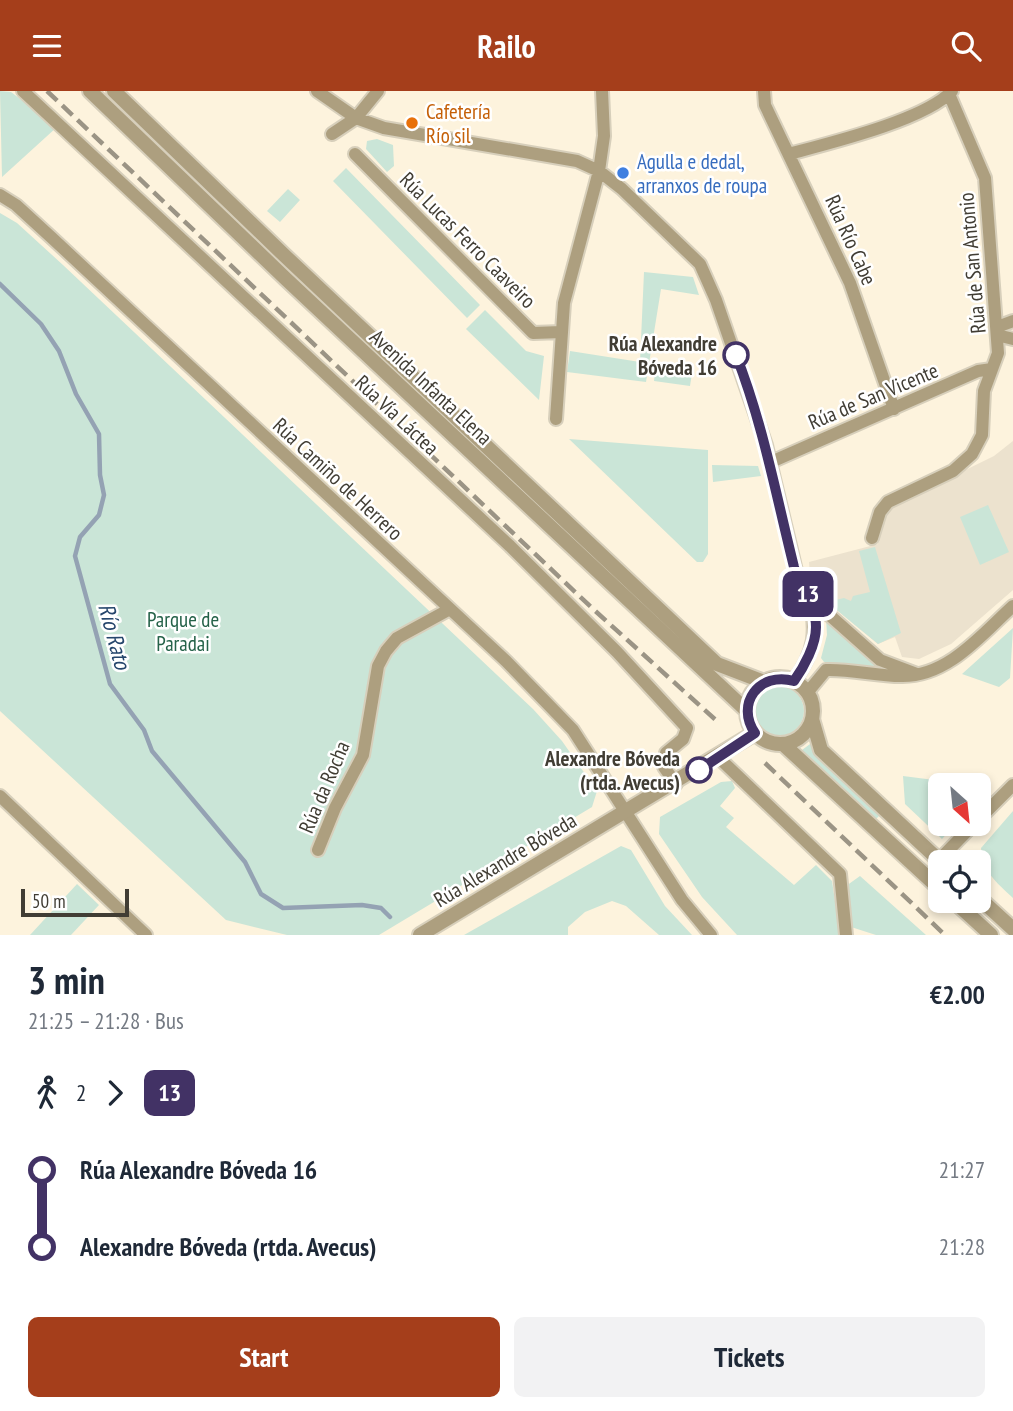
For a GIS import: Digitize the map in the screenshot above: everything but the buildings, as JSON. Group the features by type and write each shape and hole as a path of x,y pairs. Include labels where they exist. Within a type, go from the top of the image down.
{"street":[{"name":"Rúa Vía Láctea","path":"23,91 510,546 617,652 687,728 683,739 666,753 664,767 676,784"},
{"name":"Avenida Infanta Elena","path":"90,91 295,289 746,710"},
{"name":"Avenida Infanta Elena","path":"114,91 717,664 764,682"},
{"path":"317,91 356,118 400,131 577,161 599,171 700,264 738,362 771,462 794,568 809,597 816,626 814,642 794,681"},
{"path":"332,134 356,118 378,91"},
{"path":"556,419 564,303 599,171 604,136 602,91"},
{"name":"Rúa Río Cabe","path":"764,91 765,105 850,283 894,409"},
{"path":"789,155 917,113 951,93"},
{"name":"Rúa de San Antonio","path":"872,538 880,512 888,502 953,471 972,454 982,435 984,391 998,353 985,178 951,93"},
{"name":"Rúa Lucas Ferro Caaveiro","path":"355,154 533,333 562,333"},
{"name":"Rúa Camiño de Herrero","path":"0,195 16,205 450,609 573,730 612,786 626,813 682,900 711,935"},
{"path":"997,334 1013,321"},
{"path":"997,334 1013,339"},
{"name":"Rúa de San Vicente","path":"771,462 978,371 992,369"},
{"path":"809,597 880,660 918,674"},
{"path":"807,693 826,670 904,677 939,668 962,653 1013,605"},
{"name":"Rúa da Rocha","path":"318,850 335,808 363,755 378,666 386,651 397,638 450,609"},
{"path":"812,719 801,736 783,744 773,743 755,733 746,710 750,696 764,682 774,678 794,681 807,693 813,708 812,719 821,750 928,850"},
{"name":"Rúa Alexandre Bóveda","path":"419,935 676,784 755,733"},
{"path":"783,744 928,878"},
{"path":"719,758 840,874 846,935"},
{"path":"991,807 1013,785"},
{"path":"0,796 146,935"},
{"path":"950,850 962,837"},
{"path":"991,909 1013,929"},
{"path":"967,913 991,935"}],"shaded area":[{"path":"1013,441 1013,590 951,644 919,659 902,657 895,637 878,644 827,602 810,575 809,562 878,544 877,532 892,506 994,456"}],"green space":[{"path":"0,91 11,92 57,127 2,177"},
{"path":"98,91 102,91 526,494 523,497"},
{"path":"377,139 393,145 394,166 387,172 366,149 367,141"},
{"path":"346,168 480,305 467,318 333,181"},
{"path":"288,189 300,200 280,222 267,211"},
{"name":"Parque de Paradai","path":"0,213 17,223 63,265 533,709 562,741 597,791 592,807 379,935 287,935 226,920 0,711"},
{"path":"644,272 693,277 699,295 661,289 646,382 567,372 570,351 640,362"},
{"path":"485,310 526,351 544,356 539,400 466,329"},
{"path":"656,362 693,367 690,386 654,381"},
{"path":"569,439 708,450 708,554 703,562 697,562"},
{"path":"712,465 758,466 761,476 713,482"},
{"path":"988,505 1009,552 980,565 960,517"},
{"path":"875,547 901,633 878,644 827,602 844,598 851,601 853,596 870,592 859,551"},
{"path":"826,618 889,671 824,662 821,658 827,635"},
{"path":"1013,628 1010,678 999,687 962,674"},
{"path":"779,686 797,693 804,711 797,729 779,736 761,729 754,711 761,693"},
{"path":"810,744 881,814 876,819 802,750"},
{"path":"903,776 928,779 928,826 905,804"},
{"path":"732,781 735,788 720,806 734,818 726,827 794,885 816,865 832,881 840,935 737,935 702,897 659,834 660,817 721,782"},
{"path":"1013,811 1013,898 991,874 991,850 981,848"},
{"path":"621,846 631,850 665,906 692,935 659,935 626,906 612,901 585,912 568,927 568,935 464,935"},
{"path":"860,876 926,935 876,935 851,927 846,886"},
{"path":"77,884 99,905 71,935 30,935"}],"waterway":[{"name":"Río Rato","path":"0,284 41,324 59,351 76,394 99,434 100,475 104,495 99,515 80,537 75,556 110,684 144,730 152,751 245,862 261,894 283,908 362,905 381,908 390,917"}],"railway":[{"path":"47,91 592,608 718,722"},
{"path":"765,763 945,935"}],"bus line":[{"name":"13","path":"699,770 747,741 755,733 746,710 750,696 764,682 774,678 794,681 814,642 816,626 809,597 794,568 771,462 736,355"}],"place":[{"name":"Cafetería Río sil","path":"412,123"},
{"name":"Agulla e dedal, arranxos de roupa","path":"623,173"},
{"name":"Rúa Alexandre Bóveda 16","path":"736,355"},
{"name":"Alexandre Bóveda (rtda. Avecus)","path":"699,770"}]}
